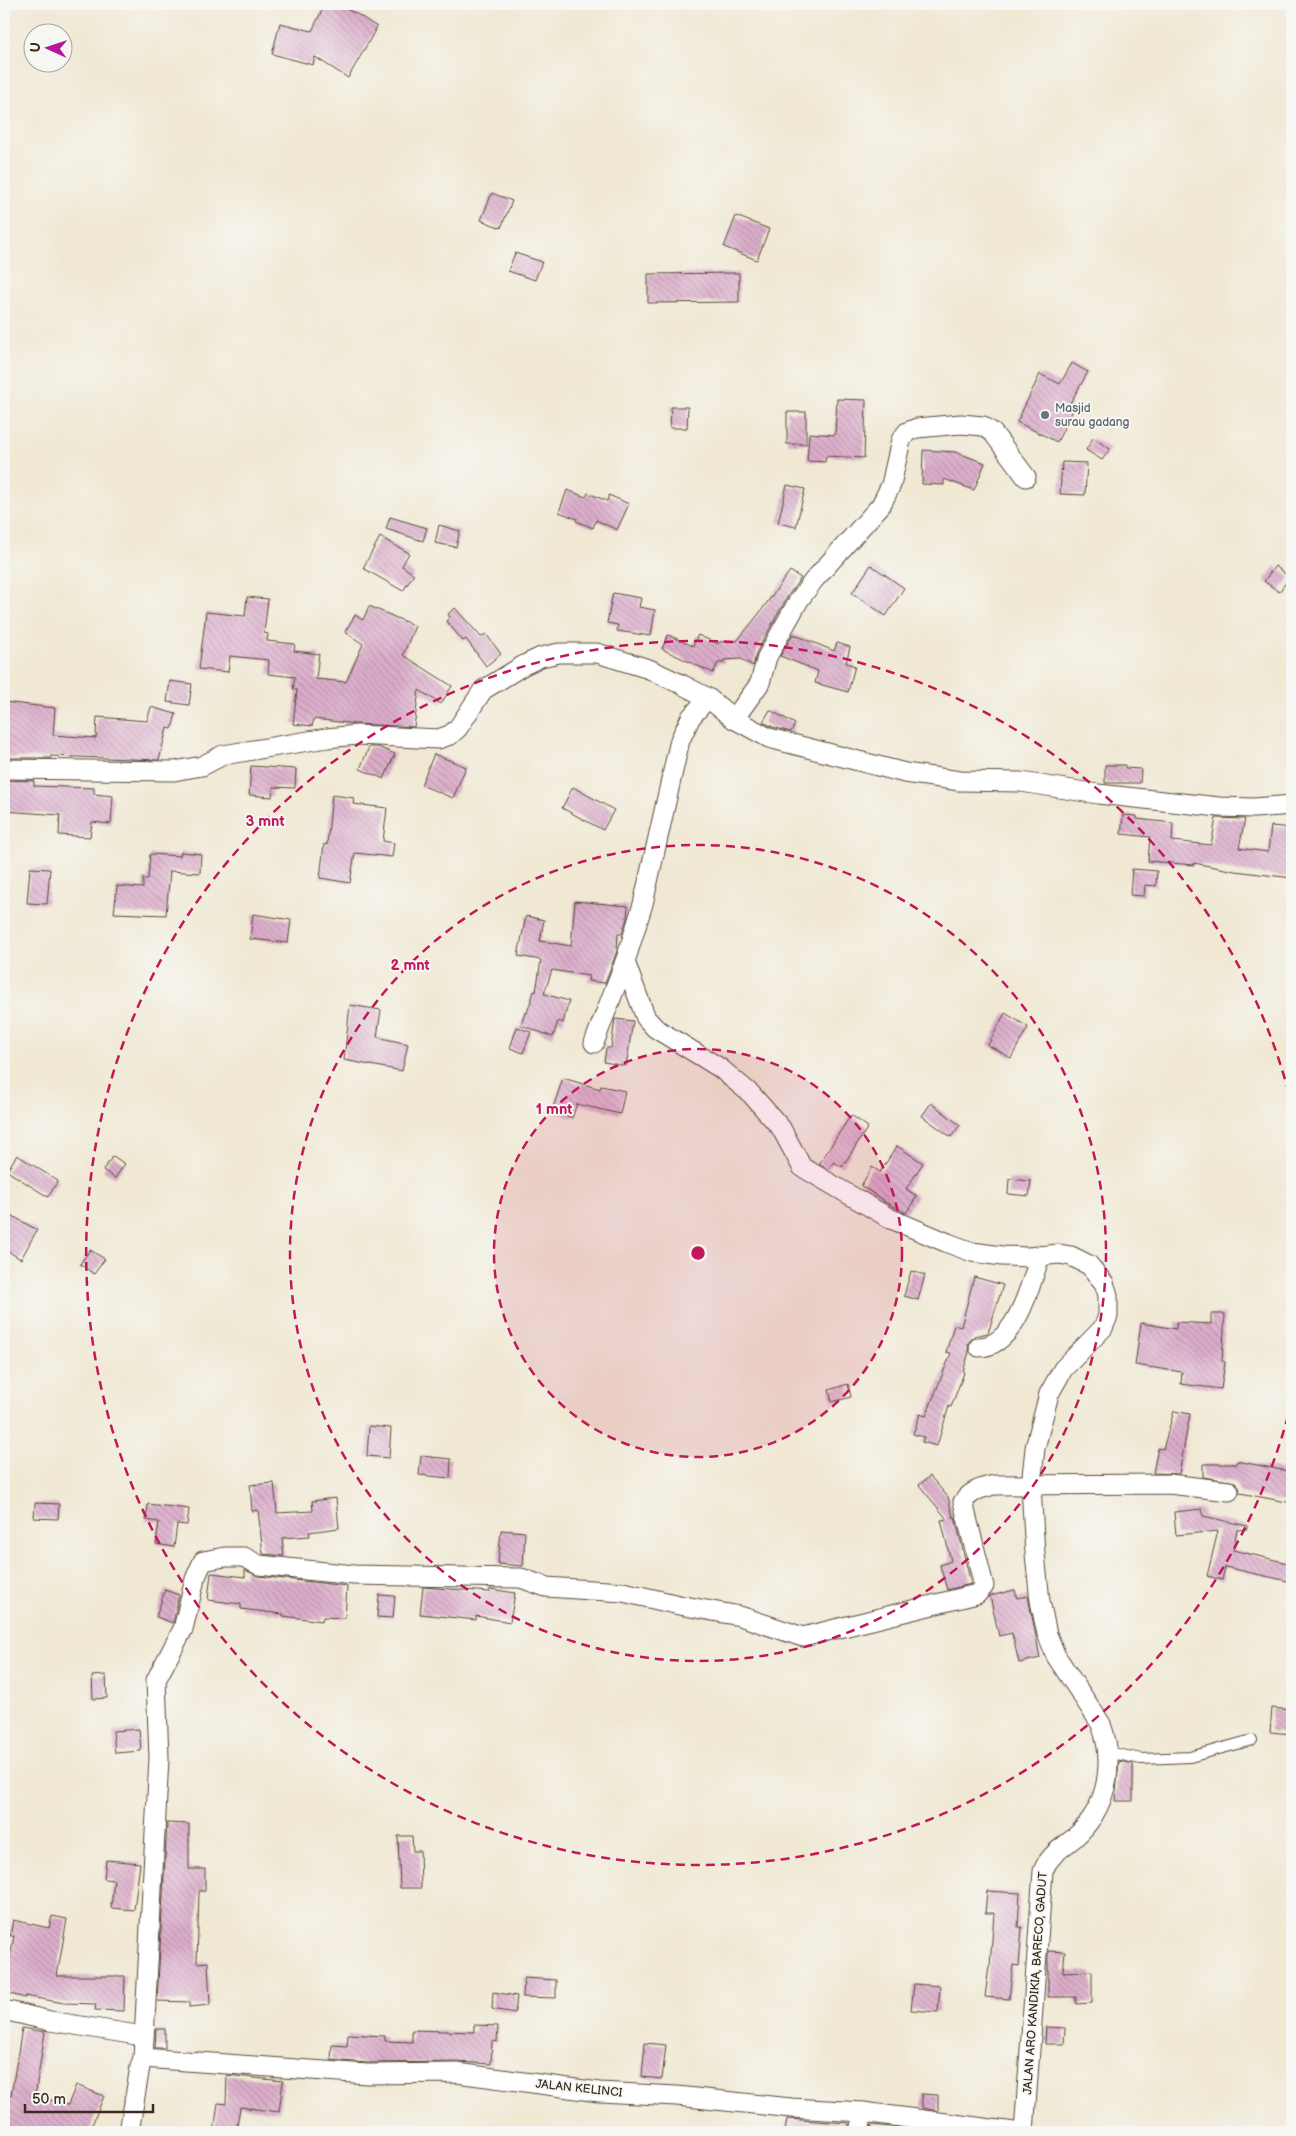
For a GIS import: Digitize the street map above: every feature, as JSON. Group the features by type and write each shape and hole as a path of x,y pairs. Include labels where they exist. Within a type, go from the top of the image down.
{"street":[{"path":"734,719 760,683 767,657 799,600 814,580 866,524 887,496 901,440 907,432 917,428 961,424 987,427 1026,477"},
{"path":"4,770 174,771 202,766 223,754 327,738 358,735 426,740 443,738 458,728 483,690 540,657 559,652 597,653 649,669 708,698 734,719 769,738 925,777 960,781 1022,782 1090,793 1219,807 1262,808 1292,806"},
{"path":"594,1042 625,962 643,904 680,740 691,717 708,698"},
{"name":"JALAN ARO KANDIKIA, BARECO, GADUT","path":"625,962 646,1018 655,1028 704,1058 750,1094 781,1128 802,1167 889,1218 948,1243 972,1252 987,1254 1028,1257 1059,1254 1071,1256 1089,1265 1104,1283 1108,1295 1109,1308 1103,1328 1063,1369 1049,1394 1035,1448 1031,1486 1040,1601 1047,1634 1056,1656 1101,1724 1109,1764 1105,1791 1086,1827 1050,1857 1043,1871 1024,2132"},
{"path":"979,1348 1001,1339 1022,1310 1040,1256"},
{"path":"128,2132 143,2058 143,2036 150,1956 159,1758 156,1680 183,1629 195,1579 203,1561 225,1557 244,1557 259,1565 354,1575 521,1578 546,1587 622,1592 740,1616 803,1637 977,1594 984,1586 963,1502 969,1494 994,1485 1169,1484 1229,1491"},
{"path":"4,2010 50,2021 143,2036"},
{"name":"JALAN KELINCI","path":"143,2058 368,2074 457,2073 599,2092 677,2096 791,2108 864,2112 1014,2132"},
{"path":"859,2132 864,2112"}],"lane":[{"path":"1108,1752 1141,1760 1190,1757 1252,1740"}],"building":[{"path":"325,4 335,4 357,14 377,27 348,78 315,57 313,65 272,54 280,23 312,31"},
{"path":"492,193 512,201 501,228 481,220"},
{"path":"736,216 769,229 757,260 724,247"},
{"path":"515,253 542,262 535,280 508,271"},
{"path":"739,273 739,302 648,303 648,274"},
{"name":"Masjid surau gadang","path":"1072,363 1088,372 1069,405 1074,408 1057,442 1017,422 1040,374 1060,384"},
{"path":"837,399 866,400 864,458 826,456 825,462 807,461 809,433 835,435"},
{"path":"671,407 688,407 687,428 670,428"},
{"path":"787,412 806,412 806,444 787,444"},
{"path":"1093,438 1110,449 1102,460 1086,450"},
{"path":"923,450 955,452 985,463 974,490 944,479 944,485 922,484"},
{"path":"1062,462 1087,463 1085,495 1060,494"},
{"path":"787,485 805,489 796,527 778,523"},
{"path":"567,490 586,497 588,493 607,501 609,495 629,504 617,530 596,520 593,528 559,512"},
{"path":"390,517 427,528 423,541 386,529"},
{"path":"439,525 460,531 456,547 435,543"},
{"path":"380,537 409,553 402,566 414,574 403,591 363,568"},
{"path":"871,565 904,588 886,616 852,593"},
{"path":"1275,566 1290,577 1279,592 1264,581"},
{"path":"790,571 801,578 789,594 757,651 753,666 741,659 724,660 724,663 718,663 713,673 662,649 668,635 693,646 698,635 718,644 719,642 737,641"},
{"path":"613,593 641,598 639,607 655,610 651,636 617,631 618,625 607,623"},
{"path":"247,597 268,599 264,633 268,634 267,641 295,644 294,651 319,654 316,679 346,682 363,644 345,632 355,615 363,620 369,606 415,626 403,655 452,686 441,704 419,690 414,727 355,724 314,719 312,726 293,724 297,690 293,689 295,677 268,674 269,660 230,656 228,672 199,669 206,612 245,616"},
{"path":"455,608 481,637 486,634 501,654 486,666 466,639 463,641 446,621 450,617 448,614"},
{"path":"793,634 834,651 837,643 850,647 846,663 855,666 848,692 815,683 818,671 780,656"},
{"path":"170,681 192,684 189,705 167,702"},
{"path":"4,702 55,708 53,735 96,738 97,717 147,721 151,707 176,714 172,729 167,728 159,760 51,756 51,758 4,758"},
{"path":"770,710 795,724 791,732 763,722"},
{"path":"369,747 378,747 395,754 384,779 360,769"},
{"path":"434,754 466,767 453,798 421,785"},
{"path":"1105,765 1125,765 1125,768 1141,769 1140,783 1105,783"},
{"path":"251,766 296,769 295,788 273,787 272,797 249,795"},
{"path":"5,780 34,781 34,786 94,788 94,794 113,796 111,824 92,822 90,837 59,835 60,815 4,811"},
{"path":"573,787 614,810 603,830 562,808"},
{"path":"332,795 354,798 353,804 387,808 383,841 394,843 392,857 355,853 350,883 320,878 324,844 327,845"},
{"path":"1123,815 1137,816 1137,819 1173,823 1172,841 1211,845 1216,818 1245,819 1239,848 1268,852 1271,826 1292,828 1292,878 1235,871 1194,863 1194,865 1148,861 1150,837 1121,834"},
{"path":"181,852 201,854 200,873 170,871 166,915 114,913 117,886 143,888 143,879 148,879 150,854 180,856"},
{"path":"30,868 50,869 47,904 27,903"},
{"path":"1132,869 1157,871 1156,886 1145,885 1144,896 1130,895"},
{"path":"575,901 628,906 627,918 622,934 618,934 617,951 605,983 588,981 589,976 552,970 544,994 569,1001 563,1023 558,1021 553,1037 521,1025 534,991 536,992 541,960 518,956 526,916 544,920 540,941 571,946"},
{"path":"253,914 291,920 288,943 250,939"},
{"path":"350,1005 381,1010 377,1037 408,1044 402,1071 344,1060"},
{"path":"1005,1013 1028,1027 1011,1058 988,1045"},
{"path":"615,1019 633,1021 626,1066 604,1062 606,1048 611,1048"},
{"path":"517,1027 531,1032 523,1053 510,1048"},
{"path":"563,1078 600,1089 601,1086 625,1091 620,1114 577,1104 572,1118 552,1111"},
{"path":"931,1103 960,1125 951,1137 922,1116"},
{"path":"851,1115 868,1127 842,1167 834,1162 828,1169 819,1164"},
{"path":"897,1146 923,1163 906,1189 917,1196 906,1213 883,1201 861,1186 872,1167 880,1172"},
{"path":"17,1155 58,1181 48,1197 7,1171"},
{"path":"113,1156 125,1164 115,1178 103,1170"},
{"path":"1009,1179 1031,1181 1029,1196 1008,1194"},
{"path":"4,1211 37,1230 21,1259 4,1249"},
{"path":"90,1250 105,1259 94,1274 80,1264"},
{"path":"911,1271 925,1275 918,1300 904,1296"},
{"path":"974,1277 1003,1285 988,1333 974,1336 968,1343 969,1352 964,1373 951,1407 949,1406 937,1446 922,1442 924,1437 913,1434 920,1414 926,1416 951,1353 946,1352 954,1325 961,1327"},
{"path":"1211,1314 1225,1314 1222,1361 1225,1362 1221,1389 1181,1384 1182,1372 1135,1365 1141,1323 1176,1329 1176,1322 1211,1324"},
{"path":"848,1384 851,1397 832,1402 829,1390"},
{"path":"1174,1411 1190,1414 1179,1474 1153,1473 1158,1448 1163,1449"},
{"path":"369,1426 391,1428 389,1458 367,1456"},
{"path":"421,1456 451,1459 450,1478 419,1475"},
{"path":"1237,1461 1292,1472 1292,1503 1240,1493 1239,1487 1235,1482 1203,1477 1203,1464 1237,1464"},
{"path":"930,1476 948,1497 953,1517 955,1517 971,1584 947,1590 940,1565 951,1561 941,1520 947,1519 919,1485"},
{"path":"274,1483 277,1513 313,1511 312,1501 336,1498 339,1528 309,1532 310,1536 282,1538 284,1556 263,1554 258,1510 252,1511 250,1485"},
{"path":"35,1503 59,1504 58,1519 34,1518"},
{"path":"148,1504 189,1509 187,1525 177,1524 174,1547 156,1544 159,1522 146,1520"},
{"path":"1202,1509 1203,1516 1247,1526 1247,1529 1237,1530 1233,1550 1292,1564 1292,1582 1225,1567 1222,1580 1207,1576 1218,1531 1176,1535 1174,1512"},
{"path":"501,1530 525,1532 523,1566 498,1564"},
{"path":"245,1570 258,1576 347,1586 345,1618 323,1617 322,1621 283,1616 283,1614 241,1609 241,1604 208,1600 211,1573 245,1577"},
{"path":"423,1587 490,1592 490,1589 515,1593 510,1622 476,1616 476,1620 420,1614"},
{"path":"165,1590 179,1595 173,1623 156,1617"},
{"path":"1015,1590 1017,1598 1028,1596 1040,1658 1019,1663 1012,1633 999,1636 990,1596"},
{"path":"379,1595 395,1596 393,1618 377,1617"},
{"path":"106,1675 107,1698 93,1699 92,1676"},
{"path":"1272,1708 1292,1710 1292,1734 1270,1732"},
{"path":"139,1729 141,1751 115,1753 113,1731"},
{"path":"1119,1761 1133,1764 1133,1801 1115,1801"},
{"path":"167,1823 189,1824 189,1869 205,1869 205,1891 199,1891 197,1963 208,1962 210,2005 189,2007 189,2002 157,2001"},
{"path":"398,1836 412,1836 413,1851 420,1851 421,1888 400,1888"},
{"path":"106,1860 140,1863 134,1910 111,1908 114,1880 104,1879"},
{"path":"987,1891 1020,1893 1018,1927 1022,1927 1019,1966 1013,1965 1009,1999 985,1997 990,1966 994,1913 985,1913"},
{"path":"52,1916 67,1919 57,1976 125,1976 124,2011 95,2010 96,2004 64,2003 25,1996 25,1998 4,1992 4,1972 7,1972 14,1936 10,1936 13,1920 49,1928"},
{"path":"1048,1951 1065,1952 1063,1972 1092,1971 1092,2003 1076,2004 1076,1997 1048,1997"},
{"path":"524,1978 556,1980 556,1998 523,1997"},
{"path":"914,1984 940,1986 938,2012 911,2010"},
{"path":"493,1992 517,1996 515,2013 492,2009"},
{"path":"474,2025 498,2026 497,2042 492,2041 491,2064 457,2062 367,2063 331,2060 332,2045 347,2046 348,2034 385,2036 385,2041 412,2042 412,2030 474,2032"},
{"path":"1046,2027 1065,2028 1064,2044 1045,2044"},
{"path":"22,2028 45,2032 35,2096 68,2105 76,2085 104,2096 89,2132 24,2132 4,2126 4,2094 11,2096"},
{"path":"156,2029 165,2029 165,2048 155,2048"},
{"path":"645,2043 666,2045 662,2079 642,2077"},
{"path":"227,2075 283,2081 279,2112 240,2107 236,2132 214,2132 218,2103 226,2104"},
{"path":"922,2094 938,2095 938,2111 922,2108"},
{"path":"787,2119 849,2123 848,2132 785,2132"},
{"path":"872,2125 909,2129 908,2132 870,2132"}],"place":[{"name":"Masjid surau gadang","path":"1045,415"}]}
